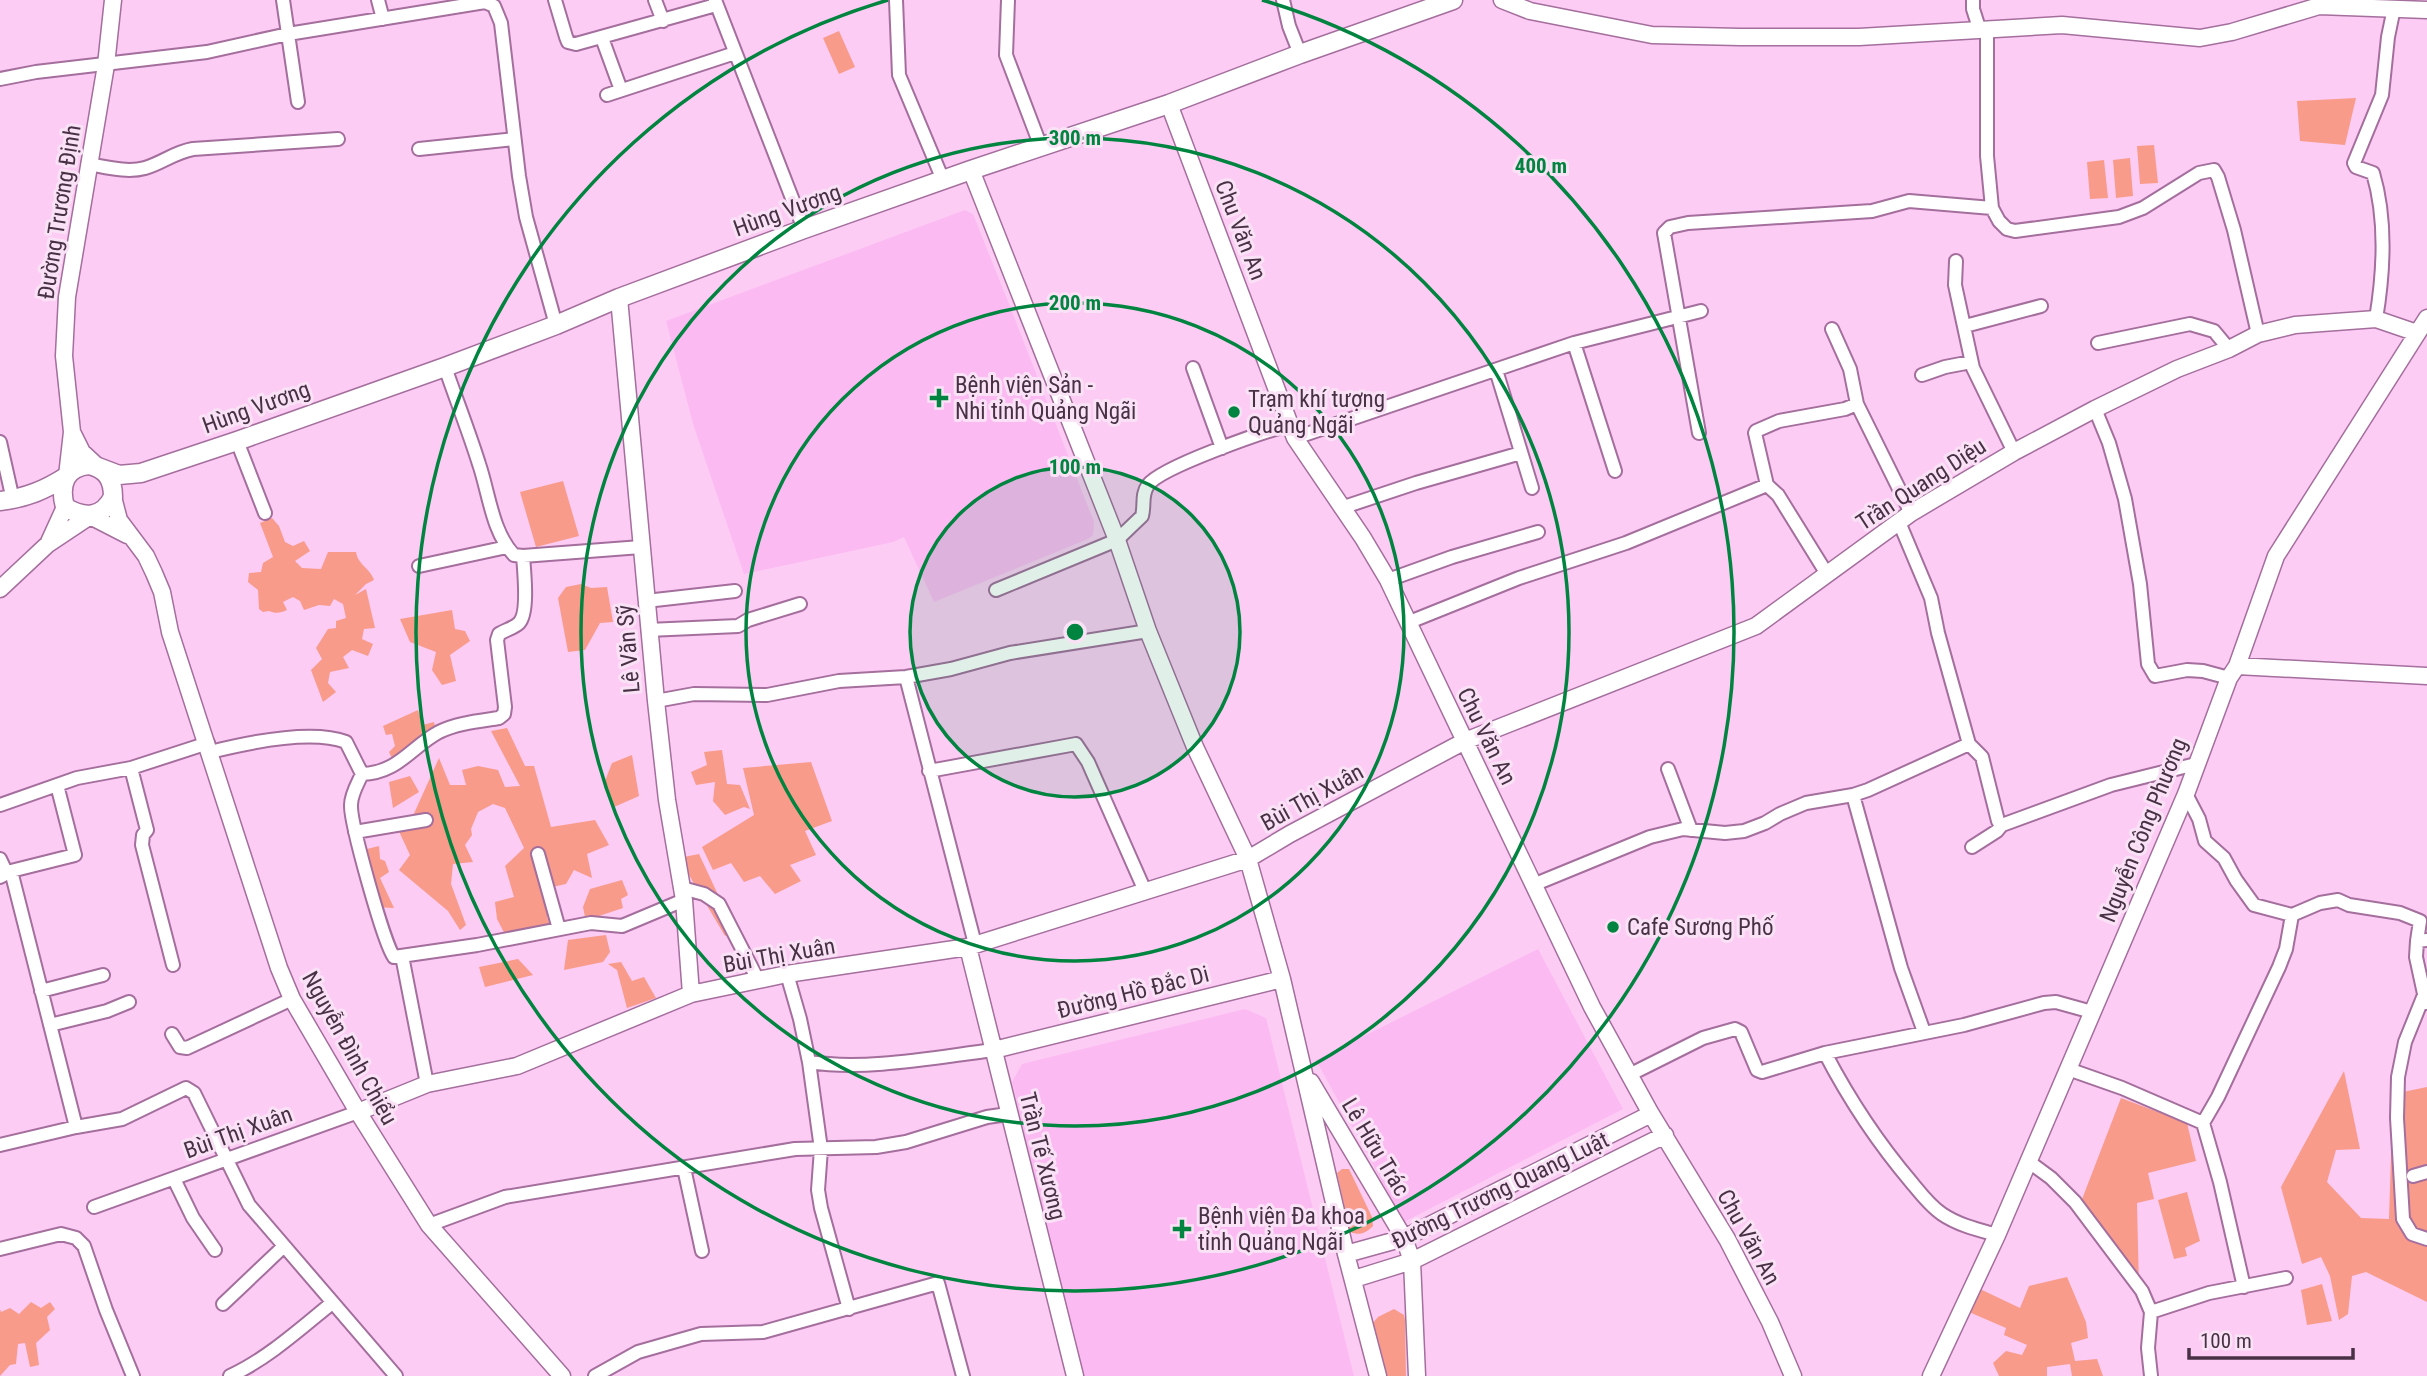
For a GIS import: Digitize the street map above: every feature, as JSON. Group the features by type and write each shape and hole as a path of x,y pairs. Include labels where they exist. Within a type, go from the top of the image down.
{"main road":[{"name":"Hùng Vương","path":"141,473 445,367 804,229 1169,104 1452,0"},
{"path":"11,500 47,489 81,466 98,467 119,475 141,473"},
{"path":"98,467 111,479 113,497"},
{"path":"11,500 65,507 90,516 104,510 113,497 141,473"},
{"path":"65,507 62,491 66,476"}],"street":[{"name":"Đường Trương Định","path":"66,476 72,432 64,356 67,297 106,65 113,0"},
{"path":"283,0 298,102"},
{"path":"379,0 383,19"},
{"path":"555,0 568,42 576,44 663,21 715,2 804,229"},
{"path":"655,0 663,21"},
{"path":"896,0 899,75 943,180"},
{"path":"1008,0 1006,55 1041,147"},
{"path":"1283,0 1300,54"},
{"path":"1502,0 1530,11 1652,35 1846,37 2062,25 2200,38 2232,32 2319,6 2422,7"},
{"path":"1973,0 1973,9 1983,31 1987,156 1992,208 1999,221 2007,229 2015,230 2119,217 2143,208 2199,173 2214,170 2234,230 2258,334"},
{"path":"0,79 36,72 208,52 288,34 485,2 494,6 501,23 526,217 556,325"},
{"path":"2376,319 2383,238 2372,173 2356,167 2354,163 2382,95 2394,8"},
{"path":"602,38 621,90"},
{"path":"607,95 735,53"},
{"name":"Chu Văn An","path":"1169,104 1292,431 1388,580 1591,1007 1651,1114 1727,1239 1770,1322 1793,1376"},
{"path":"89,164 139,169 178,152 193,149 338,139"},
{"path":"419,149 514,139"},
{"name":"Lê Hữu Trác","path":"971,170 1118,540 1148,631 1195,747 1248,859 1282,979 1346,1255 1378,1376"},
{"path":"1699,433 1664,233 1670,227 1688,223 1872,211 1909,201 1992,208"},
{"path":"1956,261 1955,285 1971,362 2014,452"},
{"name":"Lê Văn Sỹ","path":"619,298 648,630 667,800 683,894 691,995"},
{"path":"1965,326 2040,306"},
{"path":"996,590 1118,540 1142,516 1143,493 1153,479 1165,471 1222,448 1292,431 1322,427 1574,343 1701,311"},
{"name":"Nguyễn Công Phương","path":"1931,1376 1997,1235 2186,794 2276,556 2427,318"},
{"name":"Trần Quang Diệu","path":"1465,741 1756,626 1905,518 2014,452 2177,369 2229,349 2258,334 2295,325 2376,319 2417,333"},
{"path":"2098,343 2190,324 2214,331 2229,349"},
{"path":"1832,329 1850,369 1857,404 1905,518 1931,598 1969,744 1982,757 1998,821 2002,825"},
{"path":"1574,343 1615,471"},
{"path":"1922,375 1971,362"},
{"path":"445,367 480,466 496,522 507,547 514,555 641,547"},
{"path":"1193,368 1222,448"},
{"path":"1496,370 1532,488"},
{"path":"1827,574 1778,495 1767,485 1755,433 1779,421 1844,409 1857,404"},
{"path":"2095,409 2109,443 2125,499 2140,584 2148,664 2155,676 2187,670 2427,676"},
{"name":"Đường Trương Định","path":"72,432 82,452 98,467"},
{"path":"237,441 265,513"},
{"path":"0,442 11,500"},
{"path":"1341,508 1521,453"},
{"path":"1407,623 1519,578 1636,540 1767,485"},
{"name":"Nguyễn Đình Chiểu","path":"113,497 119,520 146,556 162,592 170,632 279,968 292,999 358,1112 429,1225 562,1376"},
{"path":"48,544 65,507"},
{"path":"0,589 48,544 90,516 131,537"},
{"path":"1388,580 1452,557 1538,532"},
{"path":"419,566 507,547"},
{"path":"362,774 396,765 442,731 499,718 504,714 498,640 499,634 519,623 523,617 523,555"},
{"path":"646,601 735,591"},
{"path":"648,630 738,626 748,620 800,604"},
{"path":"656,701 694,694 767,695 839,681 906,677 951,669 1010,653 1148,631"},
{"path":"906,677 972,945"},
{"path":"0,805 77,778 131,768 209,748 280,738 330,738 346,742 362,774 351,805 355,832 394,957 477,945 591,923 622,926 683,894 704,894 719,904 758,980"},
{"name":"Bùi Thị Xuân","path":"94,1207 358,1112 427,1084 517,1066 691,995 787,974 972,945 1248,859 1465,741"},
{"path":"929,771 1076,744 1088,762 1145,891"},
{"path":"1533,885 1650,837 1683,829 1725,833 1744,831 1765,824 1806,803 1853,795 1969,744"},
{"path":"1972,848 2002,825 2110,785 2196,764"},
{"path":"131,768 147,830 143,835 142,845 173,965"},
{"path":"1668,769 1691,830"},
{"path":"6,874 75,855 57,785"},
{"path":"2186,794 2199,819 2205,841 2224,858 2254,905 2292,915 2320,903 2337,900 2349,905 2423,917 2422,940 2416,957 2426,1001 2405,1042 2396,1095 2403,1219 2412,1234 2427,1240"},
{"path":"1853,795 1901,968 1924,1032"},
{"path":"355,832 426,820"},
{"path":"538,854 559,929"},
{"path":"0,859 41,991 76,1127"},
{"path":"2244,1287 2220,1182 2203,1123 2279,967 2286,949 2292,915"},
{"name":"Trần Tế Xương","path":"972,945 1008,1114 1075,1376"},
{"path":"402,956 427,1084"},
{"path":"787,974 809,1062 821,1149 819,1199 849,1310"},
{"path":"41,991 103,975"},
{"name":"Đường Hồ Đắc Di","path":"994,1050 1282,979"},
{"path":"172,1034 180,1047 187,1048 292,999"},
{"path":"50,1025 107,1011 128,1002"},
{"path":"1629,1075 1703,1038 1735,1029 1741,1032 1757,1070 1762,1072 1825,1053 1964,1025 2044,1003 2056,1002 2092,1012"},
{"path":"809,1062 831,1065 994,1050"},
{"path":"1825,1053 1849,1098 1900,1169 1929,1203 1942,1214 1966,1226 1997,1235"},
{"name":"Lê Hữu Trác","path":"1303,1068 1404,1238 1412,1261 1417,1376"},
{"path":"2068,1069 2122,1088 2203,1123"},
{"path":"0,1145 122,1119 186,1088 194,1093 249,1205 396,1376"},
{"path":"429,1225 505,1197 795,1149 876,1146 906,1142 987,1117 1008,1114"},
{"name":"Đường Trương Quang Luật","path":"1346,1255 1404,1238 1651,1114"},
{"name":"Đường Trương Quang Luật","path":"1353,1279 1412,1261 1665,1135"},
{"path":"2028,1161 2051,1178 2075,1202 2142,1291 2151,1312 2147,1348 2151,1376"},
{"path":"684,1168 702,1251"},
{"path":"2413,1176 2427,1172"},
{"path":"174,1179 193,1218 215,1250"},
{"path":"0,1249 61,1234 76,1238 84,1246 133,1376"},
{"path":"223,1304 283,1247"},
{"path":"2151,1312 2209,1293 2286,1278"},
{"path":"595,1376 638,1352 701,1334 763,1332 938,1283 963,1376"},
{"path":"230,1376 286,1340 332,1303"}],"shaded area":[{"path":"839,31 855,67 839,74 823,38"},
{"path":"2356,98 2345,145 2300,141 2297,101"},
{"path":"2154,145 2158,183 2140,184 2137,146"},
{"path":"2130,158 2133,196 2116,198 2113,160"},
{"path":"2104,160 2108,198 2090,199 2087,162"},
{"name":"Bệnh viện Sản - Nhi tỉnh Quảng Ngãi","path":"965,210 973,214 1009,304 1094,522 1093,535 934,602 904,537 893,542 744,574 694,427 666,321"},
{"path":"563,481 579,536 536,547 520,492"},
{"path":"272,518 279,526 285,542 293,546 304,541 310,551 295,561 302,568 321,569 328,552 356,552 374,580 355,595 366,589 375,628 364,629 362,639 373,644 368,656 352,650 343,657 349,668 330,672 328,683 336,692 323,702 311,670 322,659 316,648 328,629 336,628 336,621 346,618 343,604 334,599 330,606 319,605 304,610 300,601 293,597 283,602 287,610 282,612 263,612 259,609 258,590 248,582 249,573 261,572 263,563 273,557 260,523"},
{"path":"581,584 591,588 607,587 613,622 600,623 585,650 568,652 558,598 566,587"},
{"path":"452,610 455,629 465,631 470,641 450,655 456,681 442,685 432,670 436,652 410,642 400,619"},
{"path":"418,710 423,725 434,722 437,734 396,767 389,752 395,746 392,734 386,735 383,726"},
{"path":"507,728 525,766 534,766 551,827 595,820 609,845 587,854 592,878 574,870 566,884 552,887 557,913 547,917 552,932 509,942 497,919 495,902 514,897 505,866 524,848 505,808 493,804 478,812 471,829 472,835 465,845 473,862 453,864 451,884 466,925 460,930 448,911 399,870 410,855 397,827 425,827 425,818 412,818 439,758 450,785 466,785 462,770 478,766 498,770 505,787 520,786 491,731"},
{"path":"722,750 727,784 740,785 750,809 744,807 725,815 713,801 715,782 696,785 691,772 707,765 704,752"},
{"path":"632,755 639,796 614,807 605,781 612,763"},
{"path":"811,762 832,821 805,831 816,855 790,865 801,881 775,894 760,876 744,882 731,863 713,870 702,847 754,815 743,768"},
{"path":"410,776 419,792 393,808 389,782"},
{"path":"379,846 380,859 385,861 389,872 380,878 394,908 374,907 359,851"},
{"path":"699,854 735,931 725,936 679,858"},
{"path":"622,880 628,895 621,899 623,908 599,916 601,926 587,927 583,907 590,889"},
{"path":"606,935 610,952 603,962 564,970 568,940"},
{"path":"1538,949 1623,1109 1404,1222 1316,1060"},
{"path":"518,959 533,975 485,987 479,967"},
{"path":"621,962 632,981 644,977 656,998 627,1008 617,970 608,964"},
{"name":"Bệnh viện Đa khoa tỉnh Quảng Ngãi","path":"1245,1009 1266,1018 1354,1376 1083,1376 1012,1082 1022,1064"},
{"path":"2344,1071 2360,1149 2336,1150 2327,1182 2361,1218 2389,1219 2393,1094 2427,1087 2427,1302 2366,1272 2352,1276 2348,1314 2339,1320 2330,1276 2321,1257 2302,1264 2281,1187"},
{"path":"2121,1098 2187,1123 2196,1161 2148,1173 2154,1199 2137,1203 2139,1288 2079,1207"},
{"path":"1342,1169 1349,1169 1372,1217 1373,1226 1363,1233 1350,1232 1337,1173"},
{"path":"2187,1192 2200,1241 2185,1248 2187,1256 2174,1259 2158,1200"},
{"path":"2067,1277 2086,1322 2088,1338 2071,1343 2075,1361 2097,1359 2103,1376 2072,1376 2070,1364 2047,1367 2047,1376 1999,1376 1993,1363 2006,1351 2022,1355 2027,1345 2004,1335 2006,1328 1969,1312 1980,1289 2020,1308 2029,1286"},
{"path":"2322,1284 2332,1321 2307,1325 2301,1290"},
{"path":"31,1302 41,1308 50,1302 55,1309 47,1317 50,1330 36,1343 39,1365 30,1367 25,1343 18,1344 16,1364 10,1365 0,1376 0,1309 1,1312 10,1308 19,1314"},
{"path":"1394,1309 1404,1315 1405,1320 1406,1376 1384,1376 1372,1324 1378,1317"}],"place":[{"name":"Bệnh viện Sản - Nhi tỉnh Quảng Ngãi","path":"939,398"},
{"name":"Trạm khí tượng Quảng Ngãi","path":"1234,412"},
{"name":"Cafe Sương Phố","path":"1613,927"},
{"name":"Bệnh viện Đa khoa tỉnh Quảng Ngãi","path":"1182,1229"}]}
